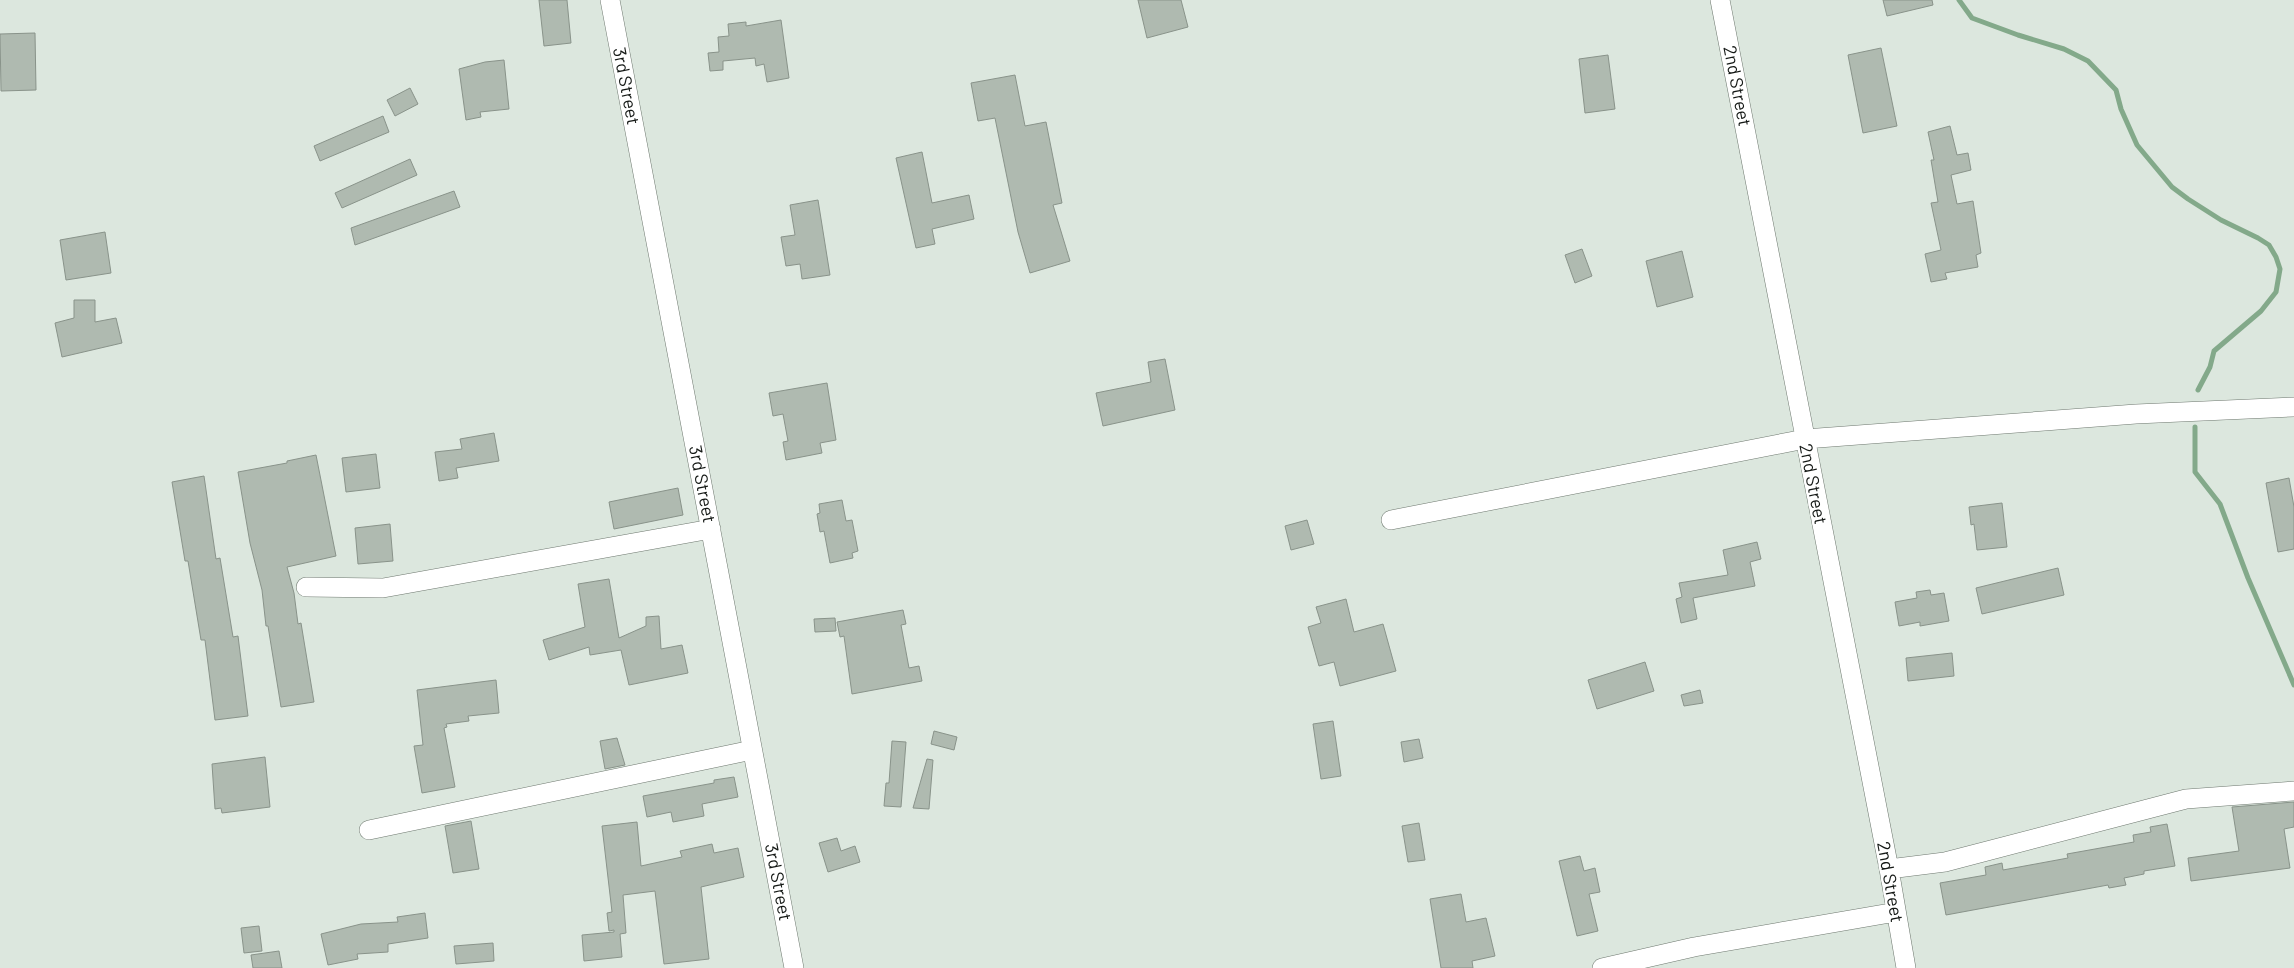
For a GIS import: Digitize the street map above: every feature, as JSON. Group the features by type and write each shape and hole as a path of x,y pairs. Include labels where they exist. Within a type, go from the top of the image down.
{"street":[{"name":"3rd Street","path":"610,0 794,968"},
{"name":"2nd Street","path":"1720,0 1906,968"},
{"path":"1391,520 1804,439 2136,414 2294,407"},
{"path":"306,588 383,588 711,529"},
{"path":"369,830 752,750"},
{"path":"1888,869 1946,862 2186,799 2294,791"},
{"path":"1602,968 1694,947 1896,912"}],"building":[{"path":"539,0 567,0 571,43 544,46"},
{"path":"1138,0 1181,0 1188,27 1147,38"},
{"path":"1883,0 1932,0 1933,5 1887,16"},
{"path":"781,20 789,78 767,82 764,64 756,66 755,58 723,61 723,70 710,71 708,53 719,52 718,37 729,36 728,24 746,22 746,26"},
{"path":"35,33 36,90 1,91 0,34"},
{"path":"1881,48 1897,126 1863,133 1848,55"},
{"path":"1608,55 1615,109 1585,113 1579,59"},
{"path":"504,60 509,109 480,112 481,117 466,120 459,69 485,62"},
{"path":"1015,75 1025,126 1046,122 1062,203 1053,205 1070,261 1030,273 1018,232 995,118 978,121 971,83"},
{"path":"410,88 418,104 395,116 387,100"},
{"path":"383,116 389,132 320,161 314,146"},
{"path":"1950,126 1957,155 1968,153 1971,170 1951,175 1957,204 1973,201 1981,253 1976,255 1978,267 1945,273 1947,279 1931,282 1925,254 1941,250 1931,203 1938,202 1931,160 1934,160 1928,132"},
{"path":"922,152 932,203 969,195 974,219 932,229 935,244 916,248 896,158"},
{"path":"410,159 417,175 342,208 335,193"},
{"path":"454,191 460,207 355,245 351,228"},
{"path":"818,200 830,275 802,279 800,264 786,266 781,237 795,235 790,205"},
{"path":"105,232 111,273 66,280 60,240"},
{"path":"1582,249 1592,276 1575,283 1565,255"},
{"path":"1682,251 1693,297 1657,307 1646,261"},
{"path":"74,300 95,300 95,322 116,318 122,343 62,357 55,323 74,318"},
{"path":"1165,359 1175,410 1103,426 1096,393 1151,382 1148,362"},
{"path":"827,383 836,440 820,443 822,453 786,460 783,442 788,441 783,414 773,416 769,393"},
{"path":"494,433 499,461 456,468 458,478 439,481 435,452 462,449 460,439"},
{"path":"376,454 380,488 346,492 342,458"},
{"path":"316,455 336,556 287,567 294,593 298,624 301,623 314,702 281,707 268,626 266,626 262,590 250,543 238,472 287,463 287,461"},
{"path":"204,476 216,559 220,558 233,637 238,636 248,716 215,720 205,640 201,640 172,482"},
{"path":"2289,478 2294,507 2294,549 2278,552 2266,483"},
{"path":"678,488 683,515 614,529 609,502"},
{"path":"842,500 846,521 852,520 858,551 852,553 853,558 830,563 824,531 820,532 817,514 820,513 819,504"},
{"path":"2002,503 2007,547 1977,550 1974,524 1971,525 1969,507"},
{"path":"1307,520 1314,544 1291,550 1285,526"},
{"path":"390,524 393,561 358,564 355,528"},
{"path":"1757,542 1761,559 1750,562 1755,586 1693,598 1697,619 1681,623 1676,599 1682,597 1679,583 1728,575 1723,550"},
{"path":"2058,568 2064,595 1982,614 1976,588"},
{"path":"609,579 619,638 646,626 646,617 659,616 661,649 682,645 688,673 629,685 621,650 590,655 589,647 549,660 543,640 585,627 578,584"},
{"path":"1930,590 1931,595 1944,593 1949,621 1920,626 1920,622 1899,626 1895,602 1917,598 1916,592"},
{"path":"1346,599 1354,632 1383,624 1396,671 1340,686 1334,662 1319,666 1308,627 1321,623 1316,607"},
{"path":"903,610 906,624 901,625 909,668 919,666 922,681 852,694 844,636 840,637 837,622"},
{"path":"835,618 836,631 815,632 814,619"},
{"path":"1952,653 1954,676 1908,681 1906,658"},
{"path":"1645,662 1654,691 1597,709 1588,680"},
{"path":"496,680 499,713 468,716 469,721 446,724 447,727 444,728 455,787 422,793 414,746 423,745 417,690"},
{"path":"1700,690 1703,703 1684,706 1681,695"},
{"path":"1333,721 1341,776 1321,779 1313,724"},
{"path":"934,731 957,737 954,750 931,744"},
{"path":"617,738 625,765 605,769 600,741"},
{"path":"1419,739 1423,758 1404,762 1401,742"},
{"path":"892,741 906,742 901,807 884,806 886,783 889,783"},
{"path":"265,757 270,807 222,813 221,808 215,809 212,764"},
{"path":"927,759 933,760 929,809 913,808"},
{"path":"734,777 738,797 702,804 704,816 673,822 671,812 647,817 643,796 714,783 714,780"},
{"path":"2294,802 2294,827 2284,829 2290,868 2191,881 2188,858 2239,851 2232,807"},
{"path":"471,821 479,869 453,873 445,826"},
{"path":"637,822 641,866 682,857 680,851 712,844 714,853 738,848 744,877 701,887 709,959 664,964 655,891 623,895 626,933 620,934 622,957 584,961 582,935 614,932 614,930 609,931 607,913 612,912 602,826"},
{"path":"1419,823 1425,860 1408,862 1402,826"},
{"path":"2167,824 2175,866 2144,871 2144,874 2124,878 2126,885 2109,888 2108,885 1946,915 1940,883 1986,875 1985,867 2002,863 2003,870 2068,858 2067,854 2134,842 2133,835 2151,832 2150,827"},
{"path":"837,838 841,851 855,846 860,862 828,872 819,843"},
{"path":"1580,856 1584,871 1595,868 1600,892 1589,894 1598,931 1577,936 1559,861"},
{"path":"1461,894 1466,922 1486,918 1495,956 1472,961 1473,968 1441,968 1430,899"},
{"path":"425,913 428,938 388,944 388,952 357,954 358,959 328,965 321,934 361,924 398,922 397,917"},
{"path":"259,926 262,951 244,953 241,928"},
{"path":"493,943 494,961 456,964 454,946"},
{"path":"279,951 282,968 253,968 251,955"}],"waterway":[{"path":"1959,0 1972,18 2064,49 2088,61 2116,90 2121,109 2137,145 2172,187 2221,220 2269,245 2280,269 2276,292 2261,311 2214,351 2210,367 2198,390"},
{"path":"2195,427 2195,472 2220,504 2248,578 2294,685"}]}
